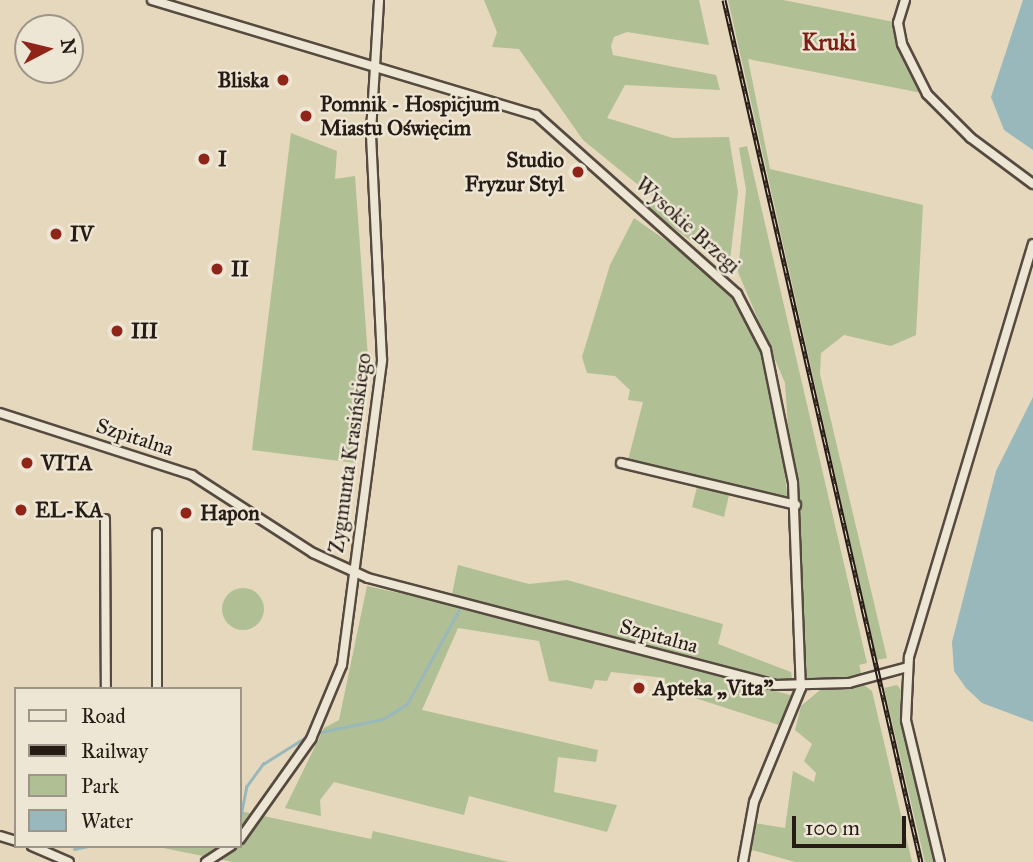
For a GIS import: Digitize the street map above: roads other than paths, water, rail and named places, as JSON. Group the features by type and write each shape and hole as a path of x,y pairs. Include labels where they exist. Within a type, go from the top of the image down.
{"street":[{"name":"Wysokie Brzegi","path":"152,0 547,121 726,279 766,350 796,505 801,688 754,802 743,862"},
{"name":"Zygmunta Krasińskiego","path":"242,836 278,791 330,701 342,665 382,360 371,132 379,0"},
{"path":"905,0 898,23 902,44 927,94 961,130 1033,184"},
{"path":"940,862 906,720 908,667 1033,244"},
{"name":"Szpitalna","path":"0,413 192,475 353,572 801,688 908,667"},
{"path":"621,463 796,505"},
{"path":"105,519 106,687"},
{"path":"156,687 157,533"},
{"path":"37,848 69,862"},
{"path":"206,862 228,848"}],"water":[{"path":"1023,0 1033,0 1033,150 1004,130 991,97"},
{"path":"1033,397 1033,722 982,703 966,688 954,671 952,642 996,471"}],"waterway":[{"path":"316,733 383,719 407,704 459,610"},
{"path":"242,808 246,787 263,764 309,735"},
{"path":"74,849 79,848"}],"railway":[{"path":"724,0 921,862"}],"place":[{"name":"Bliska","path":"283,80"},
{"name":"Pomnik - Hospicjum Miastu Oświęcim","path":"306,116"},
{"name":"I","path":"204,159"},
{"name":"Studio Fryzur Styl","path":"578,172"},
{"name":"IV","path":"56,234"},
{"name":"II","path":"217,269"},
{"name":"III","path":"117,331"},
{"name":"VITA","path":"27,463"},
{"name":"EL-KA","path":"21,510"},
{"name":"Hapon","path":"186,513"},
{"name":"Apteka „Vita”","path":"639,688"}],"district":[{"name":"Kruki","path":"829,42"}]}
